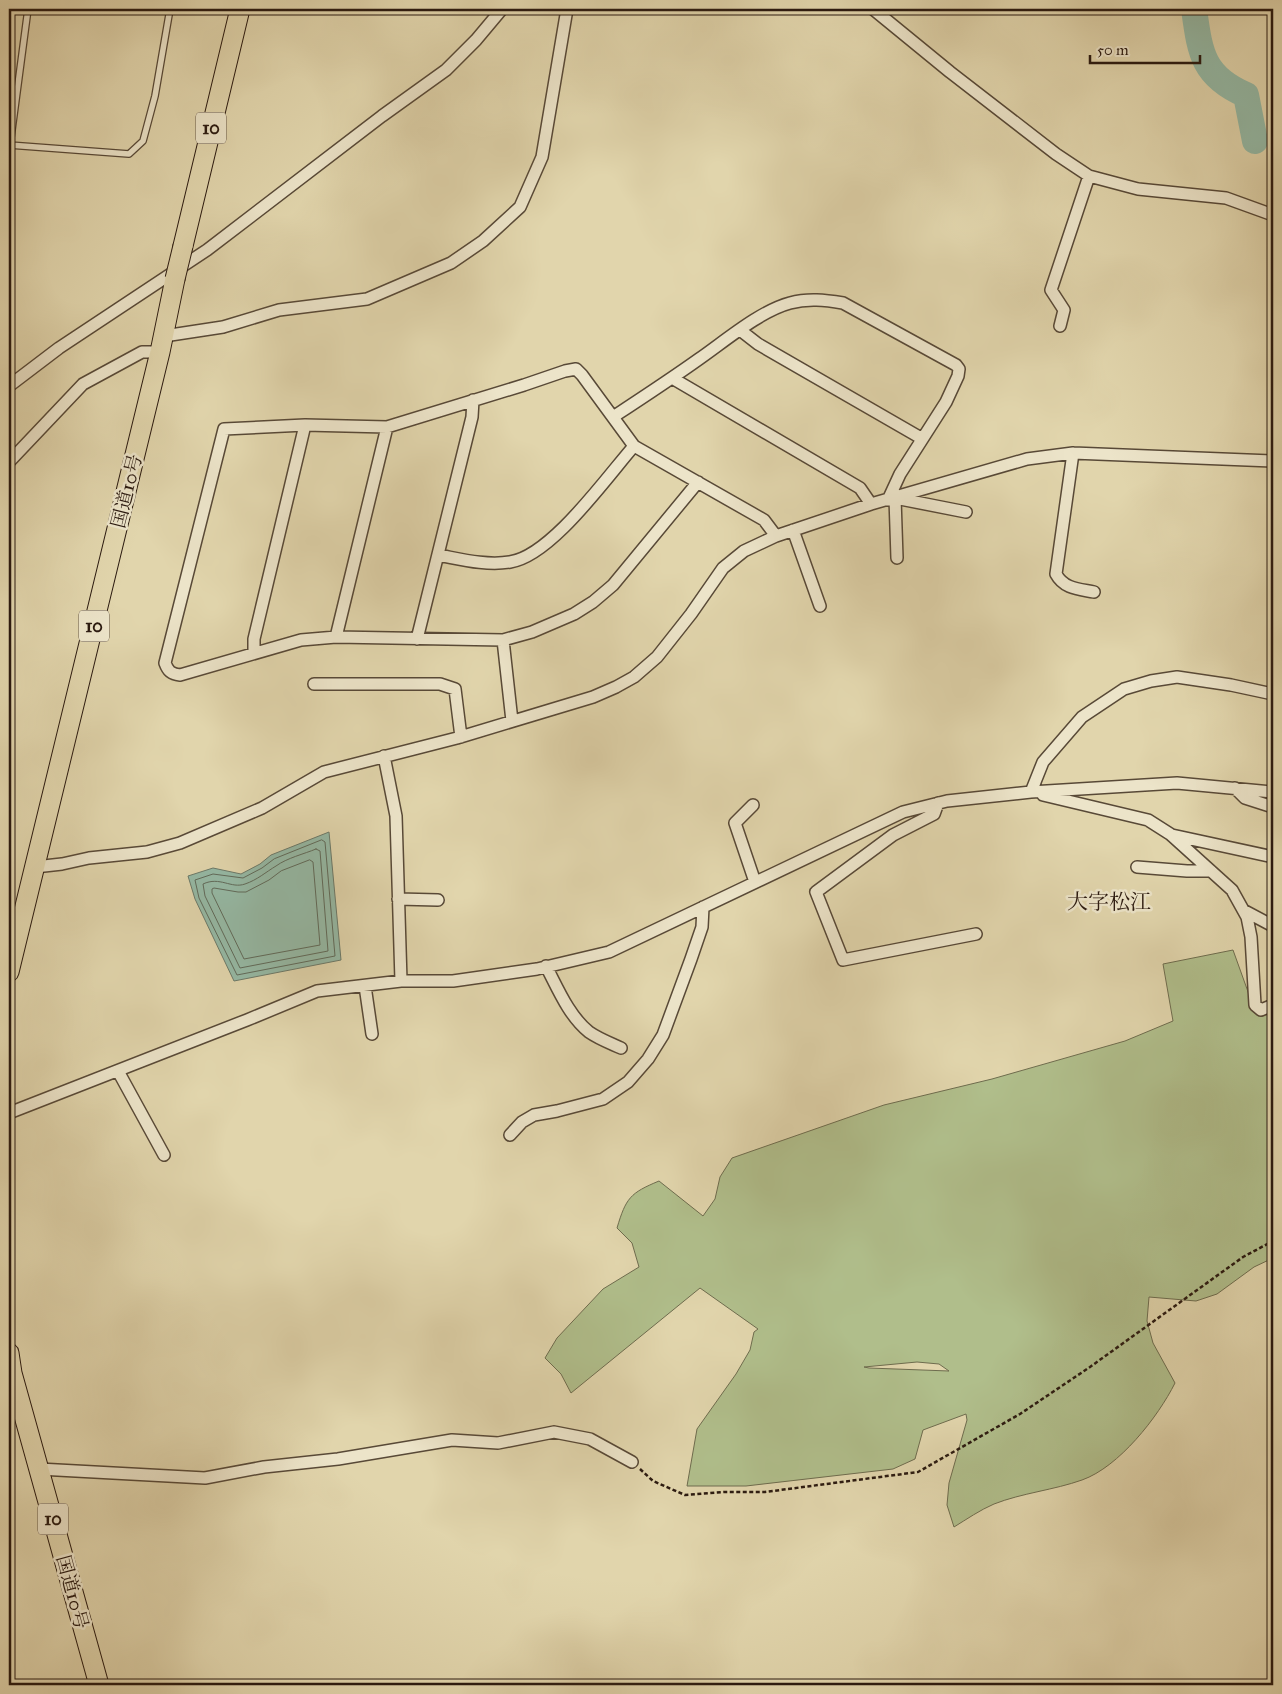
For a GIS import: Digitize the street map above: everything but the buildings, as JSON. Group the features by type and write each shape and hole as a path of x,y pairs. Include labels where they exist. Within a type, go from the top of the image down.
{"highway":[{"name":"国道10号","path":"9,972 162,344 175,279 240,9"},
{"name":"国道10号","path":"9,1353 12,1373 99,1685"}],"street":[{"path":"9,386 59,348 207,250 382,116 446,70 476,40 502,9"},
{"path":"9,462 83,384 142,352 162,344 279,310 367,299 451,262 483,241 520,207 542,157 567,9"},
{"path":"874,9 950,72 1048,148 1089,176 1138,188 1226,198 1273,215"},
{"path":"1060,326 1064,310 1052,290 1089,176"},
{"path":"613,417 774,308 805,299 843,303 856,309 956,365 958,369 958,376 946,402 921,438 900,474 892,499 897,558"},
{"path":"740,330 758,344 921,438"},
{"path":"698,482 613,585 593,602 574,614 540,628 503,640 336,638 300,640 180,675 173,674 168,670 165,663 224,429 305,425 387,427 576,369 634,446 698,482 764,520 776,536"},
{"path":"672,378 860,488 871,504"},
{"path":"417,639 472,417 473,400"},
{"path":"254,653 254,639 305,425"},
{"path":"336,638 387,427"},
{"path":"438,555 484,563 511,562 536,551 558,534 634,446"},
{"path":"35,867 89,858 147,852 180,843 262,808 324,772 462,737 593,697 616,688 634,677 657,657 723,568 744,551 776,536 871,504 1027,459 1073,453 1273,461"},
{"path":"1073,453 1056,574 1060,582 1073,588 1094,592"},
{"path":"892,499 966,512"},
{"path":"793,530 820,606"},
{"path":"503,640 512,721"},
{"path":"1031,792 1043,762 1082,717 1124,689 1151,681 1177,677 1273,694"},
{"path":"314,684 440,684 455,689 462,737"},
{"path":"384,756 396,816 401,981"},
{"path":"9,1113 316,992 401,981 453,981 546,966 609,952 903,812 938,803 1031,792 1177,782 1273,792"},
{"path":"1235,788 1245,798 1273,807"},
{"path":"1031,792 1148,820 1170,834 1232,890 1247,917 1251,937 1254,1005 1261,1010 1273,1005"},
{"path":"938,803 934,814 893,834 816,892 843,960 976,934"},
{"path":"753,805 734,823 755,882"},
{"path":"1170,834 1273,858"},
{"path":"1137,866 1211,872"},
{"path":"398,899 438,900"},
{"path":"510,1135 522,1122 534,1115 558,1111 603,1099 628,1082 648,1059 662,1035 691,959 702,927 703,907"},
{"path":"1243,910 1273,926"},
{"path":"546,966 577,1020 598,1038 620,1048"},
{"path":"365,986 372,1034"},
{"path":"118,1071 164,1155"},
{"path":"39,1470 205,1478 264,1467 338,1459 452,1440 498,1443 554,1432 590,1439 632,1462"}],"lane":[{"path":"28,9 9,145 129,154 143,141 155,96 170,9"}],"path":[{"path":"632,1462 653,1481 686,1495 724,1492 765,1492 918,1472 1020,1414 1090,1367 1243,1257 1273,1241"}],"shaded area":[{"path":"1233,950 1256,1014 1273,1011 1273,1258 1254,1267 1217,1294 1196,1301 1149,1297 1147,1321 1153,1343 1175,1383 1158,1411 1136,1439 1123,1453 1096,1473 1082,1480 994,1504 954,1527 947,1505 949,1483 967,1420 966,1414 923,1430 915,1459 893,1469 746,1486 687,1486 697,1429 736,1374 750,1350 754,1332 758,1329 700,1288 571,1393 561,1374 545,1358 557,1338 603,1289 639,1267 632,1243 617,1228 623,1210 630,1198 641,1189 659,1181 703,1216 715,1199 720,1177 732,1158 884,1105 992,1079 1125,1041 1173,1021 1163,964","holes":["917,1362 939,1364 949,1371 864,1367"]}],"water":[{"path":"329,832 341,960 234,981 195,899 188,876 213,868 241,874 260,864 271,855"}],"waterway":[{"path":"1194,9 1201,50 1212,71 1231,88 1246,95 1255,141"}],"district":[{"name":"大字松江","path":"1109,902"}]}
